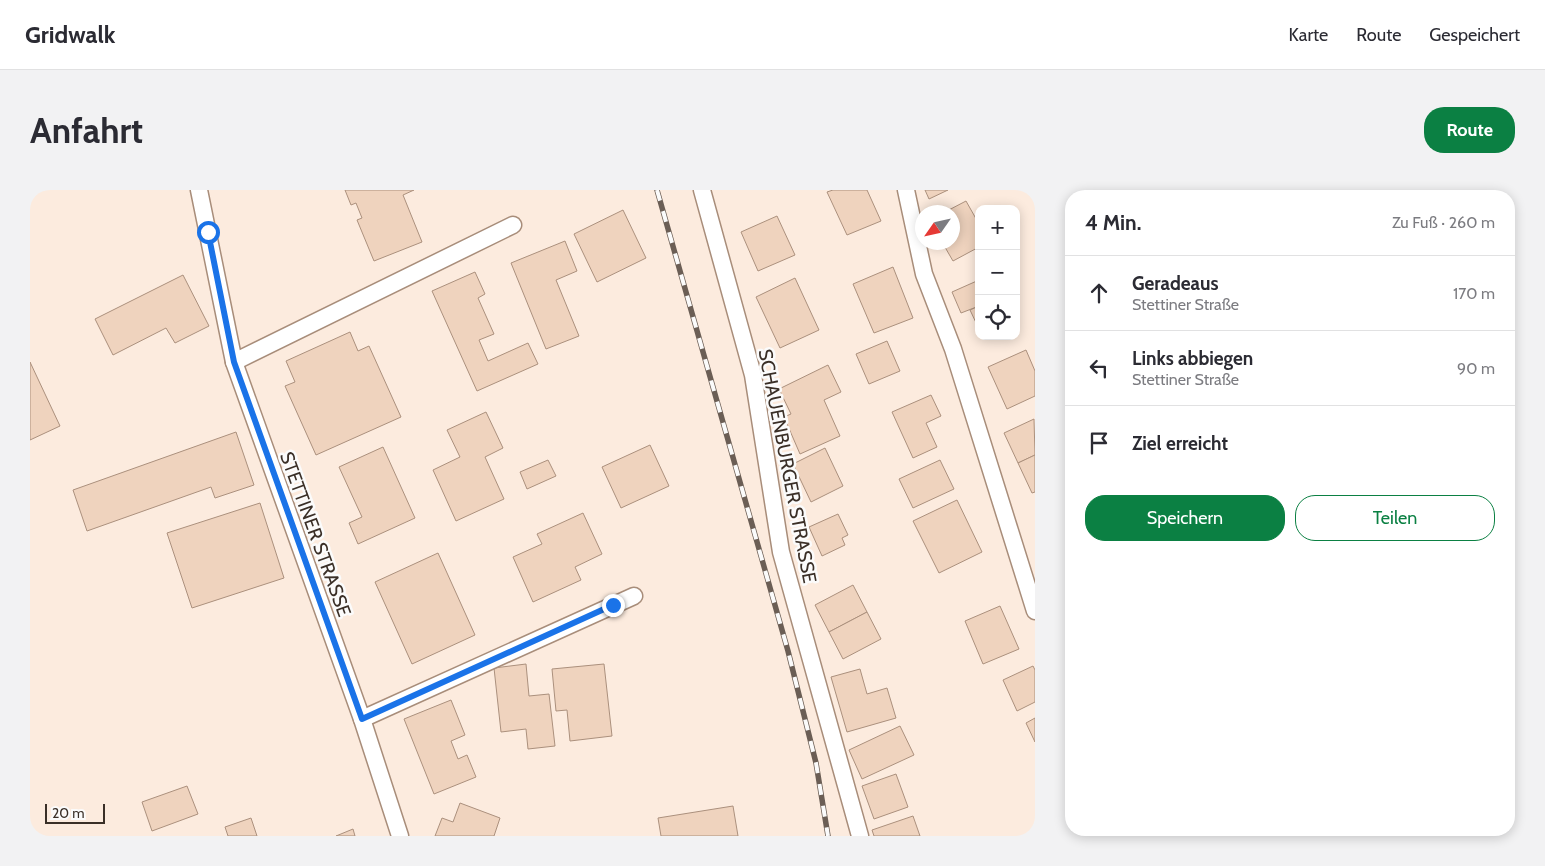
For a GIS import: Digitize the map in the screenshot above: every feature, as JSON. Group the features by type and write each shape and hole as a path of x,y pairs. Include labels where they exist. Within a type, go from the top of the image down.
{"street":[{"name":"STETTINER STRASSE","path":"200,190 234,362 362,719 400,836"},
{"name":"SCHAUENBURGER STRASSE","path":"702,190 753,375 781,552 860,836"},
{"path":"906,190 924,274 953,349 1035,611"},
{"path":"234,362 513,225"},
{"path":"362,719 634,596"}],"building":[{"path":"345,190 414,190 403,195 422,242 374,261 357,220 362,218 356,203 351,205"},
{"path":"833,190 867,190 881,221 847,235 827,192"},
{"path":"925,190 948,190 929,199"},
{"path":"966,201 975,217 975,249 953,261 947,250 960,250 960,205 958,205"},
{"path":"623,210 646,258 597,282 574,234"},
{"path":"777,216 795,255 758,271 741,232"},
{"path":"565,241 577,271 556,280 579,336 546,349 511,263"},
{"path":"893,267 913,318 874,333 853,284"},
{"path":"475,272 485,294 478,298 494,334 479,340 488,361 528,343 538,364 477,391 432,291"},
{"path":"183,275 209,326 175,343 166,328 113,355 95,319"},
{"path":"795,278 819,330 780,348 756,297"},
{"path":"975,282 975,308 961,313 952,292"},
{"path":"975,308 975,321 970,310"},
{"path":"350,332 358,351 369,346 401,417 316,455 285,386 295,382 286,361"},
{"path":"887,341 900,371 869,384 856,354"},
{"path":"1026,350 1035,371 1035,396 1007,409 988,367"},
{"path":"30,362 60,426 30,440"},
{"path":"828,365 841,392 824,400 840,436 800,454 784,417 791,414 779,389"},
{"path":"931,395 941,416 926,423 937,447 913,458 892,412"},
{"path":"486,412 503,448 485,457 504,499 456,521 433,470 460,457 447,430"},
{"path":"1034,419 1035,455 1018,463 1004,433"},
{"path":"236,432 254,485 215,498 211,487 87,531 73,490"},
{"path":"650,445 669,486 621,508 602,467"},
{"path":"383,447 415,518 358,544 349,523 362,517 339,467"},
{"path":"825,448 843,486 811,502 793,464"},
{"path":"1035,455 1035,492 1032,493 1018,463"},
{"path":"548,460 556,476 527,489 520,472"},
{"path":"940,460 954,489 913,508 899,479"},
{"path":"957,500 982,552 939,573 913,521"},
{"path":"260,503 284,578 192,608 167,533"},
{"path":"583,513 602,554 575,567 581,580 533,602 513,557 542,544 537,534"},
{"path":"838,514 848,535 842,538 845,545 822,556 809,527"},
{"path":"438,553 475,635 412,664 375,582"},
{"path":"853,585 867,612 829,632 815,605"},
{"path":"1000,606 1019,649 983,664 965,621"},
{"path":"867,612 881,639 843,659 829,632"},
{"path":"526,664 529,696 549,694 555,746 528,749 526,729 501,732 494,668"},
{"path":"604,664 612,736 570,741 567,710 556,711 552,669"},
{"path":"1033,666 1035,670 1035,702 1017,711 1003,680"},
{"path":"860,669 867,694 887,688 896,718 847,732 831,677"},
{"path":"451,700 465,735 451,741 458,759 467,755 476,777 434,794 404,719"},
{"path":"1035,718 1035,742 1026,723"},
{"path":"900,726 914,755 862,779 849,750"},
{"path":"896,774 908,807 874,819 862,786"},
{"path":"187,786 198,814 152,831 142,802"},
{"path":"460,803 500,818 494,836 435,836 442,818 453,822"},
{"path":"733,806 738,836 661,836 658,818"},
{"path":"913,816 920,836 874,836 872,830"},
{"path":"251,818 257,836 228,836 225,827"},
{"path":"353,829 355,836 336,836"}],"railway":[{"path":"657,190 788,651 816,763 828,836"}],"route":[{"path":"208,232 234,362 362,719 613,605"}]}
